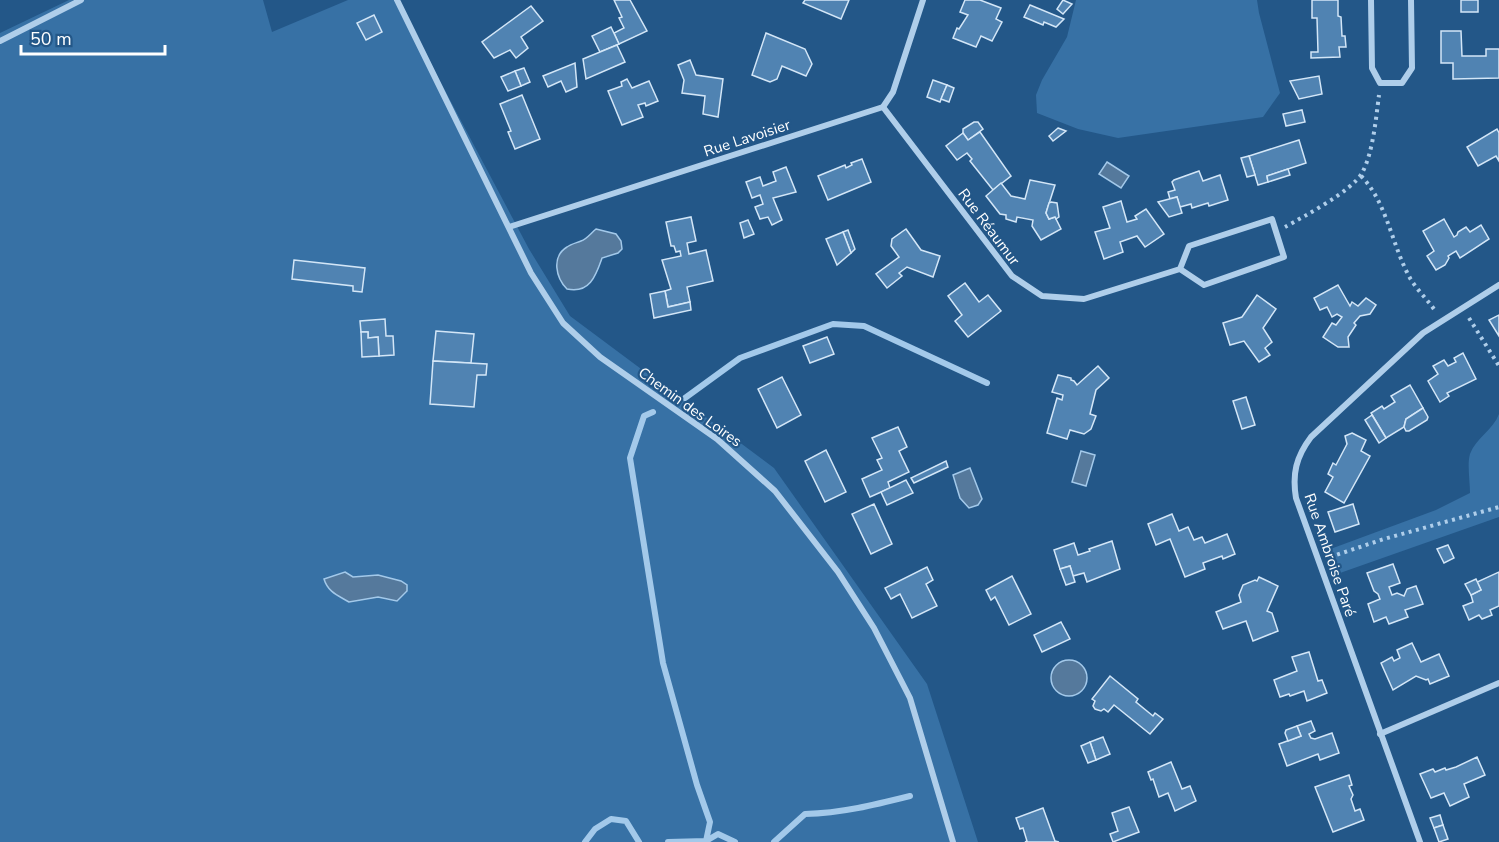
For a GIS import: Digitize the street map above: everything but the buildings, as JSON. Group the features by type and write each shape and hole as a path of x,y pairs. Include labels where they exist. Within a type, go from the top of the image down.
{"street":[{"path":"0,41 81,0"},
{"name":"Chemin des Loires","path":"397,0 531,273 562,323 600,357 717,439 759,476 775,491 838,572 874,628 910,698 953,842"},
{"path":"883,107 893,92 923,0"},
{"path":"1371,0 1371,68 1380,83 1402,83 1412,68 1410,0"},
{"name":"Rue Lavoisier","path":"509,227 883,107"},
{"name":"Rue Réaumur","path":"883,107 1012,276 1042,296 1084,299 1180,269"},
{"path":"1272,219 1284,257 1204,285 1180,269 1189,246 1272,219"},
{"name":"Rue Ambroise Paré","path":"1420,842 1296,498 1293,481 1301,450 1311,437 1423,333 1499,285"},
{"path":"1380,734 1499,683"}],"path":[{"path":"1276,231 1349,187 1361,176 1366,165 1374,127 1380,83"},
{"path":"1361,176 1368,183 1380,206 1411,280 1442,320"},
{"path":"1461,307 1499,366"},
{"path":"1320,561 1384,539 1499,507"}],"shaded area":[{"path":"69,0 263,0 272,32 348,0 397,0 529,249 570,316 774,468 927,684 978,842 0,842 0,33"},
{"path":"1076,0 1257,0 1280,93 1263,117 1118,138 1078,129 1037,113 1036,95 1067,37"},
{"path":"1107,162 1129,176 1121,188 1099,174"},
{"path":"596,229 616,234 621,241 622,249 618,253 602,258 594,277 587,286 575,290 567,289 558,274 559,256 567,247 585,239"},
{"path":"1499,414 1499,517 1340,573 1325,551 1436,510 1470,493 1470,454"},
{"path":"1081,451 1095,455 1086,486 1072,482"},
{"path":"970,468 982,499 978,505 969,508 960,498 953,475"},
{"path":"345,572 353,577 378,575 401,581 407,585 407,591 397,601 378,597 349,602 331,590 324,579"},
{"path":"1069,660 1082,665 1087,678 1082,691 1069,696 1056,691 1051,678 1056,665"}],"waterway":[{"path":"685,398 740,358 833,324 864,326 987,383"},
{"path":"653,412 644,416 630,458 663,663 697,785 710,822 706,841 668,842"},
{"path":"774,842 805,814 845,810 910,796"},
{"path":"585,842 595,829 611,819 626,821 639,842"},
{"path":"706,841 718,834 735,842"}]}
